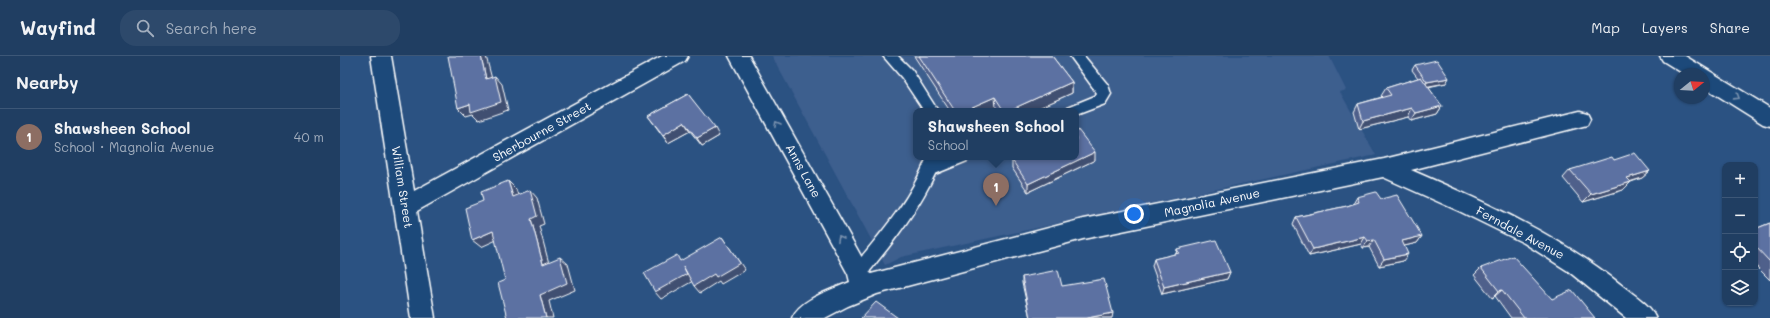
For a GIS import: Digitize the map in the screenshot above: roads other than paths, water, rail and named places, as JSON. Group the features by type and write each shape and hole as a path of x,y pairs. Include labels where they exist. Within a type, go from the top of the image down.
{"main road":[{"name":"William Street","path":"381,56 423,318"},
{"name":"Sherbourne Street","path":"405,207 678,56"},
{"name":"Anns Lane","path":"739,56 861,280"},
{"path":"1670,56 1689,68"},
{"path":"1710,81 1770,118"},
{"name":"Magnolia Avenue","path":"804,318 861,280 1083,229 1384,168 1580,119"},
{"name":"Ferndale Avenue","path":"1384,168 1500,220 1552,248 1594,277 1644,318"}],"lane":[{"path":"890,56 907,74 929,108"},
{"path":"1077,56 1103,89 1104,94 1100,100 1079,109"},
{"path":"861,280 915,201 932,164 949,160"}],"place":[{"name":"Shawsheen School","path":"996,206"}]}
